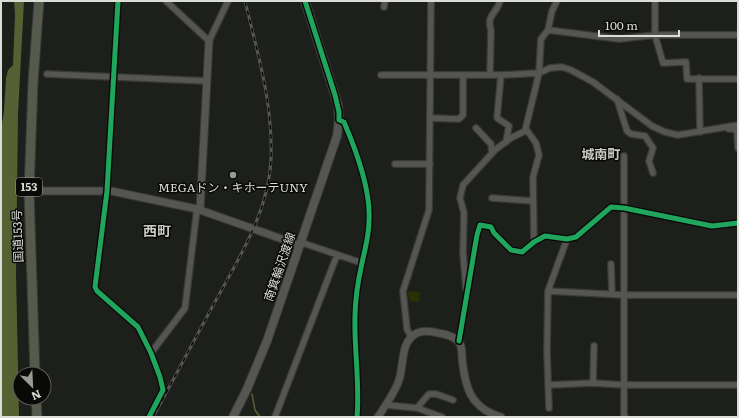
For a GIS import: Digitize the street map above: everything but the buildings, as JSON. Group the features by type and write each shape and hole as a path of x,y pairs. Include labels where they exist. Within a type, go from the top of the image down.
{"highway":[{"name":"国道153号","path":"35,366 29,190 33,82 39,1"},
{"path":"36,406 36,417"}],"main road":[{"name":"南箕輪沢渡線","path":"233,417 247,389 267,341 335,142 339,120 339,112 335,95 305,1"}],"street":[{"path":"118,1 107,191 95,287 96,291 138,326 151,353 163,390 149,417"},
{"path":"166,1 209,41"},
{"path":"151,353 185,308 198,210 209,41 228,1"},
{"path":"411,337 407,329 407,316 403,291 429,210 431,1"},
{"path":"490,75 491,30 489,23 490,18 498,8 500,1"},
{"path":"466,300 463,253 464,213 460,198 463,185 495,150 511,138 525,131 538,74 541,39 548,30 552,11 557,1"},
{"path":"655,1 655,35 663,63 686,62 687,79 738,79"},
{"path":"548,30 619,39 655,35 738,35"},
{"path":"381,75 538,74 550,68 562,67 572,70 592,82 652,126 665,132 678,135 738,125"},
{"path":"47,74 207,81"},
{"path":"430,118 459,118 463,115 463,75"},
{"path":"501,75 497,118 509,126 506,143"},
{"path":"699,78 700,132"},
{"path":"617,99 627,132 645,136 653,148 649,161 653,173"},
{"path":"339,120 344,122 352,139 368,197 370,210 367,243 357,290 355,317 358,363 358,407 356,417"},
{"path":"476,128 491,144 492,153"},
{"path":"526,129 536,143 539,155 533,177 534,242"},
{"path":"708,130 710,132 734,129 737,132 738,148"},
{"path":"624,156 625,417"},
{"path":"395,164 430,164"},
{"path":"29,190 107,191 198,210 362,263"},
{"path":"492,198 533,201"},
{"path":"501,417 483,409 471,395 464,378 459,341 480,225 491,227 494,233 511,250 522,252 534,242 545,236 567,239 576,237 611,207 624,208 712,226 738,223"},
{"path":"549,408 547,352 548,291 567,239"},
{"path":"275,417 337,255"},
{"path":"610,264 612,294"},
{"path":"548,291 624,295 738,295"},
{"path":"378,417 398,384 402,372 404,349 411,337 422,332 429,331 450,336 459,341"},
{"path":"593,384 594,346"},
{"path":"549,384 738,385"},
{"path":"417,408 428,394 436,394 453,400"},
{"path":"386,404 417,408 442,417"}],"shaded area":[{"path":"14,1 24,1 18,113 16,274 18,366 12,366 12,406 19,406 19,417 1,417 1,130 6,78 8,70 13,65 15,15"},
{"path":"408,291 420,292 419,302 409,301"}],"waterway":[{"path":"252,394 255,410 260,417"}],"railway":[{"path":"153,417 243,251 259,215 265,197 271,159 270,118 264,79 245,1"}],"cycle path":[{"path":"118,1 107,191 95,287 97,291 138,327 151,353 163,390 149,417"},
{"path":"305,1 335,95 339,112 339,120 344,122 353,145 362,171 368,197 369,221 367,242 358,283 355,310 358,392 357,417"},
{"path":"459,341 480,225 491,227 494,233 511,250 522,252 534,242 545,236 567,239 576,237 611,207 624,208 712,226 738,223"}],"place":[{"name":"MEGAドン・キホーテUNY","path":"233,175"}],"district":[{"name":"城南町","path":"601,154"},
{"name":"西町","path":"157,231"}]}
